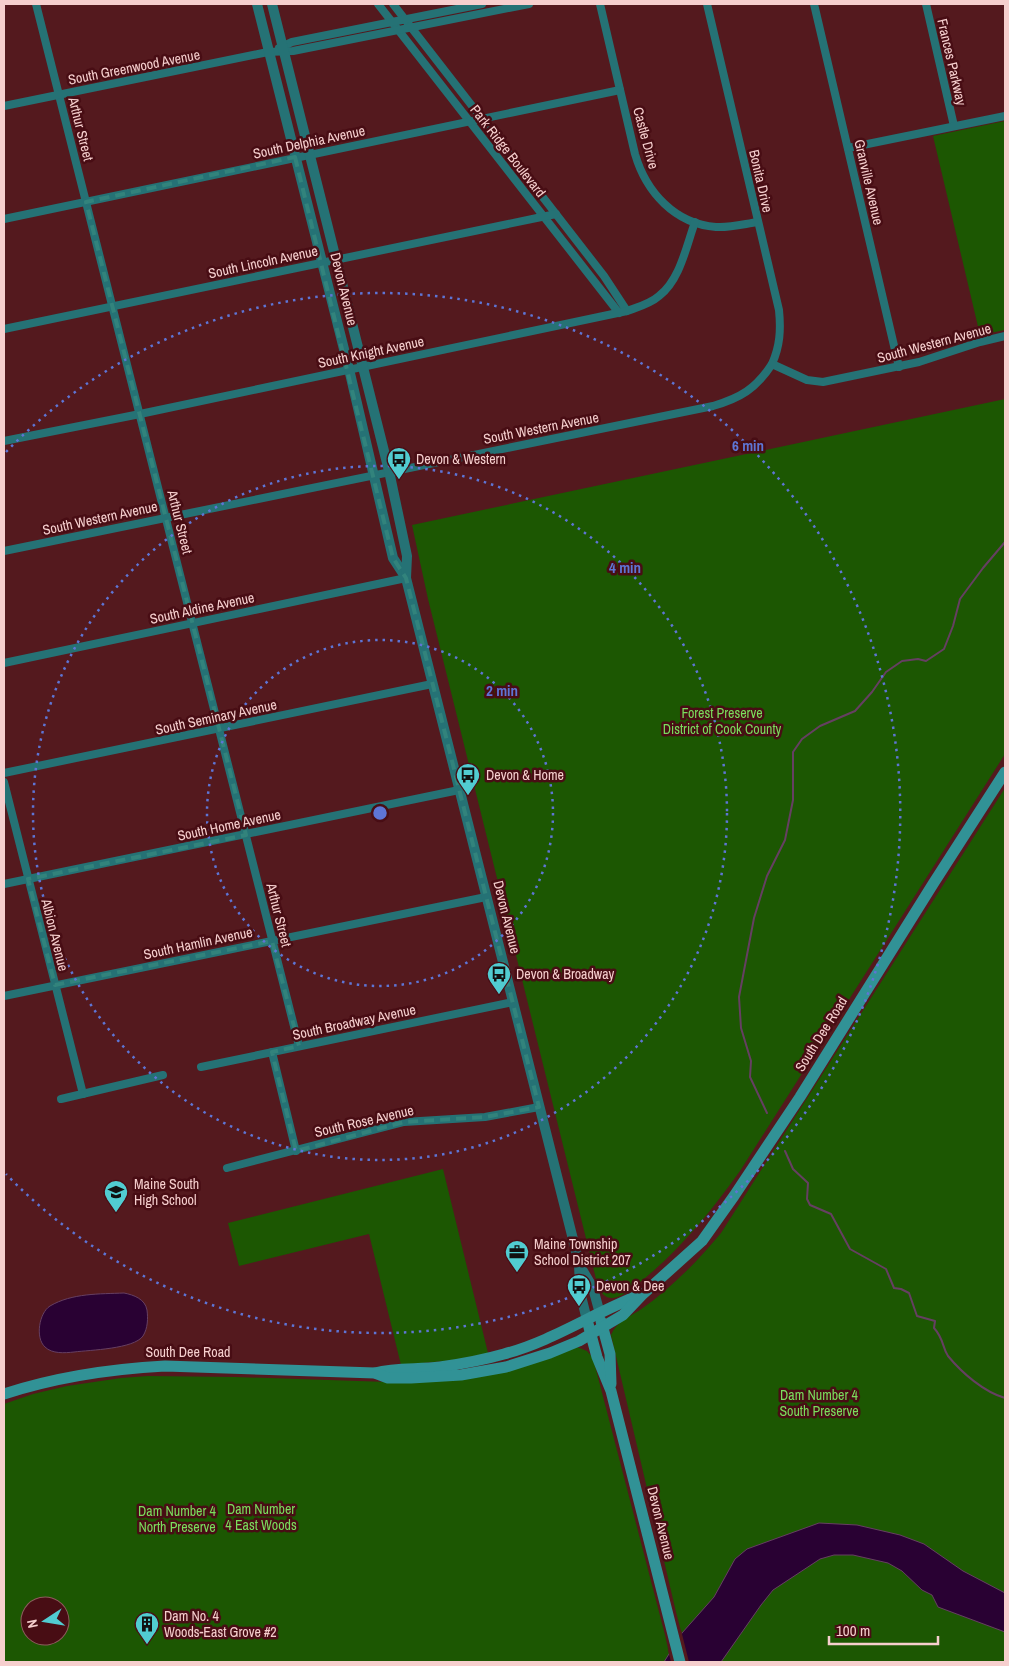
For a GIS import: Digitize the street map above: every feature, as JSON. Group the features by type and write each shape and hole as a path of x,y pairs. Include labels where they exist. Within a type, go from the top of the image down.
{"main road":[{"name":"South Dee Road","path":"376,1373 388,1378 411,1378 480,1372 528,1361 573,1343 623,1316 642,1295 702,1241 777,1131 1005,772"},
{"name":"South Dee Road","path":"4,1394 72,1376 140,1367 200,1366 376,1373 390,1369 439,1367 503,1354 538,1344 620,1303 642,1295"},
{"name":"Devon Avenue","path":"600,1314 610,1354 611,1391"},
{"name":"Devon Avenue","path":"587,1320 597,1357 611,1391 680,1662"}],"street":[{"name":"Arthur Street","path":"36,4 299,1046"},
{"name":"Devon Avenue","path":"257,4 322,262 393,558 406,578"},
{"name":"Devon Avenue","path":"272,4 389,471 407,556 406,578 578,1263 580,1292 587,1320"},
{"name":"Park Ridge Boulevard","path":"378,4 543,217 623,312"},
{"name":"Park Ridge Boulevard","path":"393,4 613,287 623,312"},
{"name":"South Greenwood Avenue","path":"283,49 292,42 482,4"},
{"name":"South Greenwood Avenue","path":"4,106 283,49 293,51 529,4"},
{"name":"Castle Drive","path":"600,4 635,154 643,178 649,188 662,203 695,222 717,227 758,222"},
{"name":"Bonita Drive","path":"707,4 777,302 780,325 778,351 772,364"},
{"name":"Granville Avenue","path":"814,4 899,367"},
{"name":"Frances Parkway","path":"926,4 954,126"},
{"name":"South Delphia Avenue","path":"4,219 620,90"},
{"path":"848,148 1005,116"},
{"name":"South Lincoln Avenue","path":"4,329 556,214"},
{"name":"South Knight Avenue","path":"4,441 623,312 649,302 666,289 677,272 695,222"},
{"name":"South Western Avenue","path":"4,550 712,406 749,391 758,384 772,364 814,382 830,381 899,367 1005,336"},
{"name":"South Aldine Avenue","path":"4,663 406,578"},
{"name":"South Seminary Avenue","path":"4,773 432,684"},
{"name":"Albion Avenue","path":"4,782 83,1094"},
{"name":"South Home Avenue","path":"4,884 459,790"},
{"name":"South Hamlin Avenue","path":"4,996 486,897"},
{"name":"South Broadway Avenue","path":"201,1067 513,1002"},
{"path":"272,1052 296,1151"},
{"path":"61,1099 163,1075"},
{"name":"South Rose Avenue","path":"227,1168 404,1122 428,1119 485,1117 539,1107"},
{"name":"Devon Avenue","path":"578,1263 593,1288 600,1314"}],"highlighted area":[{"path":"295,157 393,558 406,578 539,1107 485,1117 404,1122 296,1151 272,1052 299,1046 272,941 55,985 28,879 246,835 86,202"}],"green space":[{"path":"1005,121 1005,330 980,335 933,136"},
{"name":"Forest Preserve District of Cook County","path":"1005,399 1005,754 729,1187 693,1231 654,1271 623,1295 616,1298 607,1297 598,1287 428,599 412,525"},
{"name":"Dam Number 4 South Preserve","path":"1005,788 1005,1662 689,1662 611,1335 619,1323 651,1302 693,1265 721,1233"},
{"path":"443,1169 488,1353 455,1360 401,1365 369,1234 239,1266 228,1223"},
{"name":"Dam Number 4 East Woods","path":"577,1347 587,1351 593,1358 671,1662 4,1662 4,1404 33,1394 67,1386 121,1378 148,1376 418,1383"}],"shaded area":[{"path":"124,1293 135,1296 146,1306 146,1330 138,1340 131,1344 111,1348 67,1353 51,1351 42,1343 39,1332 41,1320 46,1309 50,1306 77,1296"},
{"path":"819,1523 857,1525 900,1535 924,1544 963,1571 1005,1593 1005,1632 938,1607 932,1595 922,1590 902,1571 888,1563 853,1555 834,1555 820,1559 773,1590 721,1662 664,1662 682,1633 714,1597 735,1559 747,1549"}],"pier":[{"path":"681,1630 689,1662 671,1662 668,1650"}],"waterway":[{"path":"767,1113 750,1077 751,1061 741,1028 739,997 754,918 767,876 785,840 793,800 793,752 802,739 820,726 855,711 886,672 902,661 918,659 926,661 944,649 953,626 960,599 1005,542"},
{"path":"785,1151 793,1169 808,1183 807,1199 810,1205 831,1214 850,1249 886,1269 894,1288 909,1293 917,1316 935,1321 934,1328 940,1336 946,1353 960,1369 981,1387 1005,1398"}],"place":[{"name":"Devon & Western","path":"399,480"},
{"name":"Devon & Home","path":"468,796"},
{"name":"Devon & Broadway","path":"499,995"},
{"name":"Maine South High School","path":"116,1213"},
{"name":"Maine Township School District 207","path":"517,1273"},
{"name":"Devon & Dee","path":"579,1307"},
{"name":"Dam No. 4 Woods-East Grove #2","path":"147,1645"}],"park label":[{"name":"Dam Number 4 North Preserve","path":"177,1519"}]}
